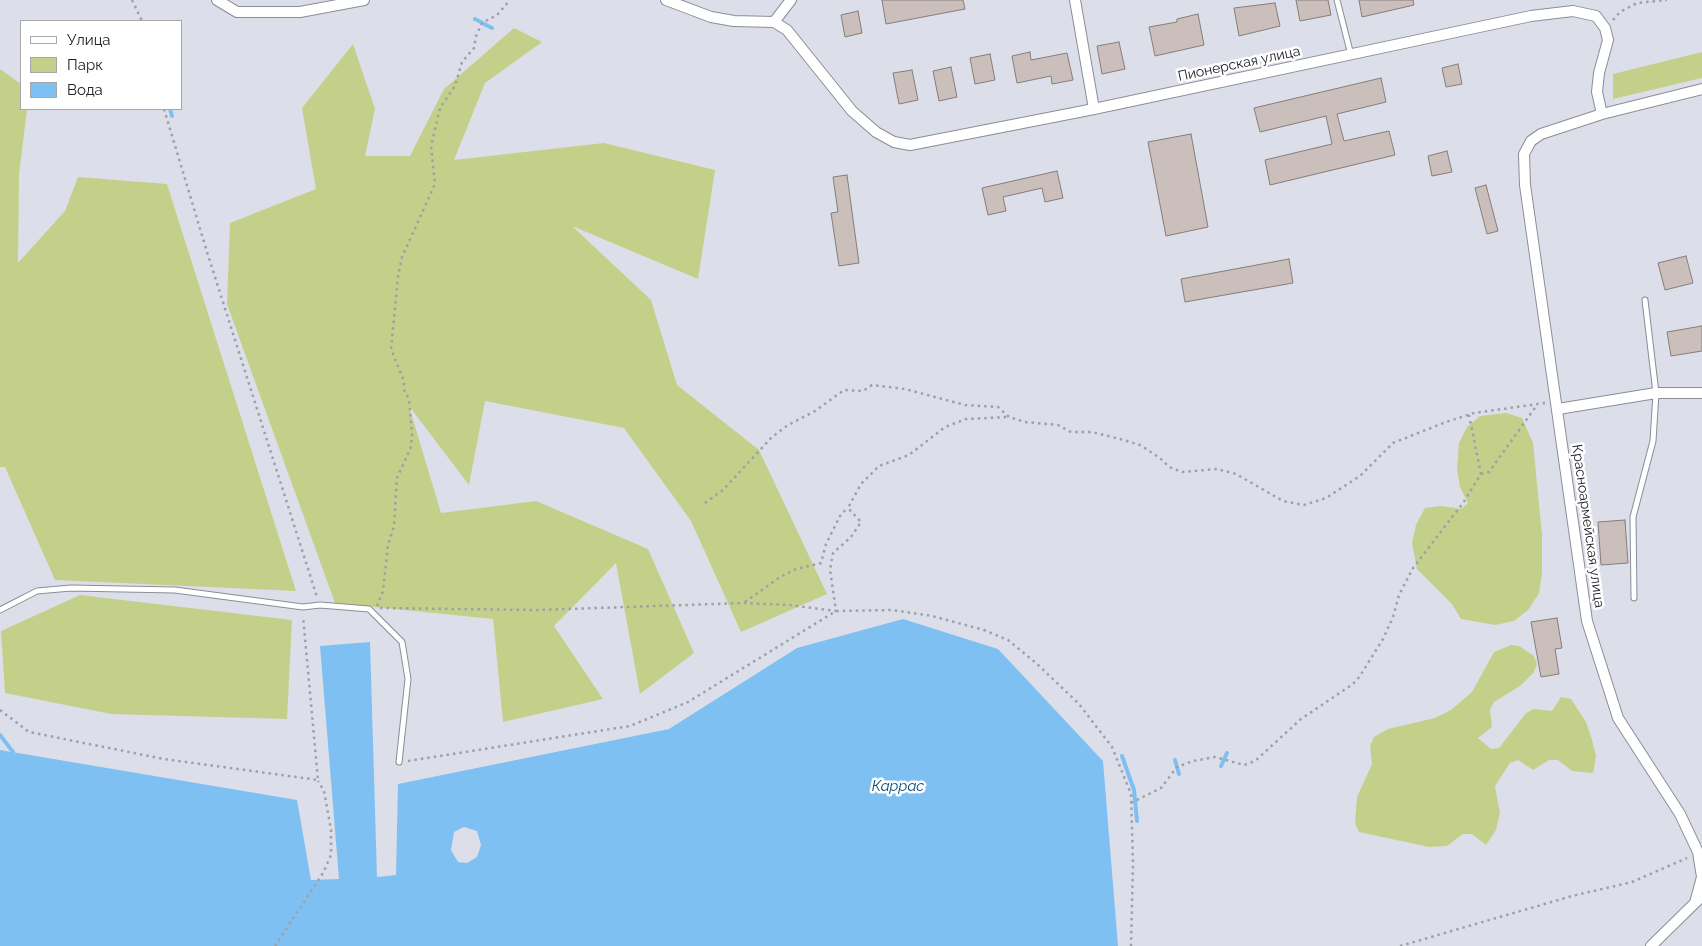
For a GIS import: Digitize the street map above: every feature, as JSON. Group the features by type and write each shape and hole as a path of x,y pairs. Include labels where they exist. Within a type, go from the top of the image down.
{"street":[{"path":"217,0 237,12 300,12 364,0"},
{"path":"666,0 711,17 734,21 774,22 791,0"},
{"path":"1075,0 1094,109"},
{"name":"Пионерская улица","path":"774,22 788,30 852,111 876,132 894,142 910,145 1094,109 1531,16 1573,11 1596,16 1605,28"},
{"path":"1605,28 1608,40 1599,72 1597,92 1602,114 1702,89"},
{"name":"Красноармейская улица","path":"1602,114 1541,134 1531,141 1524,154 1525,185 1587,621 1618,718 1680,814 1698,852 1702,877 1699,899"},
{"path":"1557,404 1656,393 1702,393"},
{"path":"1650,946 1699,899"}],"lane":[{"path":"1337,0 1351,55"},
{"path":"1634,598 1632,517 1653,441 1656,393 1645,300"},
{"path":"0,610 37,591 71,588 176,590 303,607 320,605 369,608 402,642 408,679 399,762"}],"path":[{"path":"132,0 142,20"},
{"path":"377,608 386,578 388,545 394,526 397,478 411,447 412,434 409,400 404,390 404,381 391,350 398,277 402,257 435,184 430,146 440,108 455,86 462,62 474,48 476,36 482,23 497,15 510,0"},
{"path":"1605,28 1620,12 1637,3 1667,0"},
{"path":"164,110 251,392 320,605"},
{"path":"705,503 723,490 772,437 844,390 863,391 872,385 904,389 965,404 998,408 1009,417"},
{"path":"744,603 780,577 796,569 821,563 826,544 838,520 848,508 861,484 879,466 909,455 945,427 966,419 1009,417 1041,424 1058,425 1071,432 1092,432 1120,439 1140,445 1169,466 1182,472 1217,469 1236,474 1283,501 1304,505 1326,498 1360,476 1393,443 1469,415 1557,404"},
{"path":"1481,474 1489,472 1538,405"},
{"path":"1131,803 1161,788 1177,767 1188,763 1215,757 1244,765 1255,761 1307,714 1353,684 1369,665 1383,639 1393,618 1399,594 1413,568 1463,503 1481,474 1469,415"},
{"path":"836,611 830,570 833,553 852,536 862,522 848,508"},
{"path":"369,608 538,610 744,603 790,605 836,611 892,610 932,616 984,630 1008,640 1036,663 1079,704 1112,747 1131,794 1133,890 1131,946"},
{"path":"275,946 323,873 331,855 331,830 324,791 318,780 303,607"},
{"path":"399,762 630,726 688,702 836,611"},
{"path":"0,710 29,732 164,758 318,780"},
{"path":"1400,946 1572,896 1632,882 1698,852"}],"green space":[{"path":"514,28 542,42 485,83 454,160 604,143 715,170 698,279 572,226 651,300 677,385 759,450 827,594 741,632 691,521 624,428 485,401 469,485 409,406 441,513 536,501 648,549 694,653 640,694 616,563 554,626 603,699 503,722 493,619 335,603 227,304 230,223 316,189 302,108 353,44 375,109 365,156 410,156 444,89"},
{"path":"1702,52 1702,78 1613,99 1613,74"},
{"path":"0,69 20,83 20,110 27,110 19,175 18,263 65,211 78,177 167,184 296,591 55,580 5,467 0,467"},
{"path":"1506,413 1522,418 1533,443 1542,535 1542,573 1539,593 1529,609 1514,621 1495,625 1461,619 1452,604 1417,569 1412,543 1416,525 1425,508 1442,506 1461,509 1468,503 1460,487 1457,469 1459,443 1467,427 1480,416"},
{"path":"80,595 292,620 287,719 111,714 5,693 1,631"},
{"path":"1511,645 1519,646 1534,656 1537,664 1534,672 1520,686 1494,702 1490,710 1492,727 1478,738 1491,749 1499,748 1526,713 1534,709 1552,711 1561,697 1571,699 1586,722 1592,740 1596,756 1593,773 1572,771 1558,760 1549,760 1533,770 1518,760 1510,763 1495,786 1500,813 1496,830 1486,845 1472,834 1463,834 1447,846 1429,847 1359,832 1355,823 1357,797 1372,764 1370,746 1374,737 1388,729 1435,718 1451,710 1472,692 1494,652"}],"water":[{"name":"Каррас","path":"903,619 998,649 1103,761 1118,946 0,946 0,750 297,800 311,880 339,879 320,646 370,642 377,877 396,875 398,784 669,729 797,648","holes":["464,827 477,831 481,845 477,857 467,863 458,862 451,850 454,832"]}],"building":[{"path":"882,0 963,0 965,9 886,24"},
{"path":"1296,0 1328,0 1331,15 1300,21"},
{"path":"1359,0 1413,0 1414,5 1362,17"},
{"path":"1275,3 1280,26 1239,36 1234,8"},
{"path":"858,11 862,33 845,37 841,15"},
{"path":"1198,14 1204,45 1155,56 1149,27 1177,22 1177,19"},
{"path":"1119,42 1125,69 1102,74 1097,46"},
{"path":"1030,52 1031,60 1067,53 1073,80 1052,84 1051,76 1017,83 1012,56"},
{"path":"990,54 995,80 975,84 970,58"},
{"path":"1458,64 1462,84 1446,87 1442,68"},
{"path":"951,67 957,97 939,101 933,71"},
{"path":"912,70 918,100 899,104 893,73"},
{"path":"1381,78 1386,102 1337,114 1344,141 1389,131 1395,155 1270,185 1265,160 1332,144 1326,116 1260,132 1254,108"},
{"path":"1191,134 1208,227 1166,236 1148,142"},
{"path":"1447,151 1452,172 1432,176 1428,156"},
{"path":"1057,171 1063,198 1045,202 1042,188 1003,197 1006,211 988,215 982,188"},
{"path":"847,175 859,263 839,266 831,213 838,212 833,177"},
{"path":"1486,185 1498,231 1487,234 1475,188"},
{"path":"1686,256 1693,283 1665,290 1658,263"},
{"path":"1289,259 1293,283 1185,302 1181,279"},
{"path":"1702,326 1702,351 1671,356 1667,332"},
{"path":"1625,520 1628,563 1601,565 1598,522"},
{"path":"1557,618 1562,648 1555,649 1559,674 1541,677 1531,622"}],"waterway":[{"path":"475,19 492,28"},
{"path":"170,110 172,116"},
{"path":"0,735 13,752"},
{"path":"1221,766 1227,753"},
{"path":"1122,756 1134,790 1137,821"},
{"path":"1175,760 1179,774"}]}
